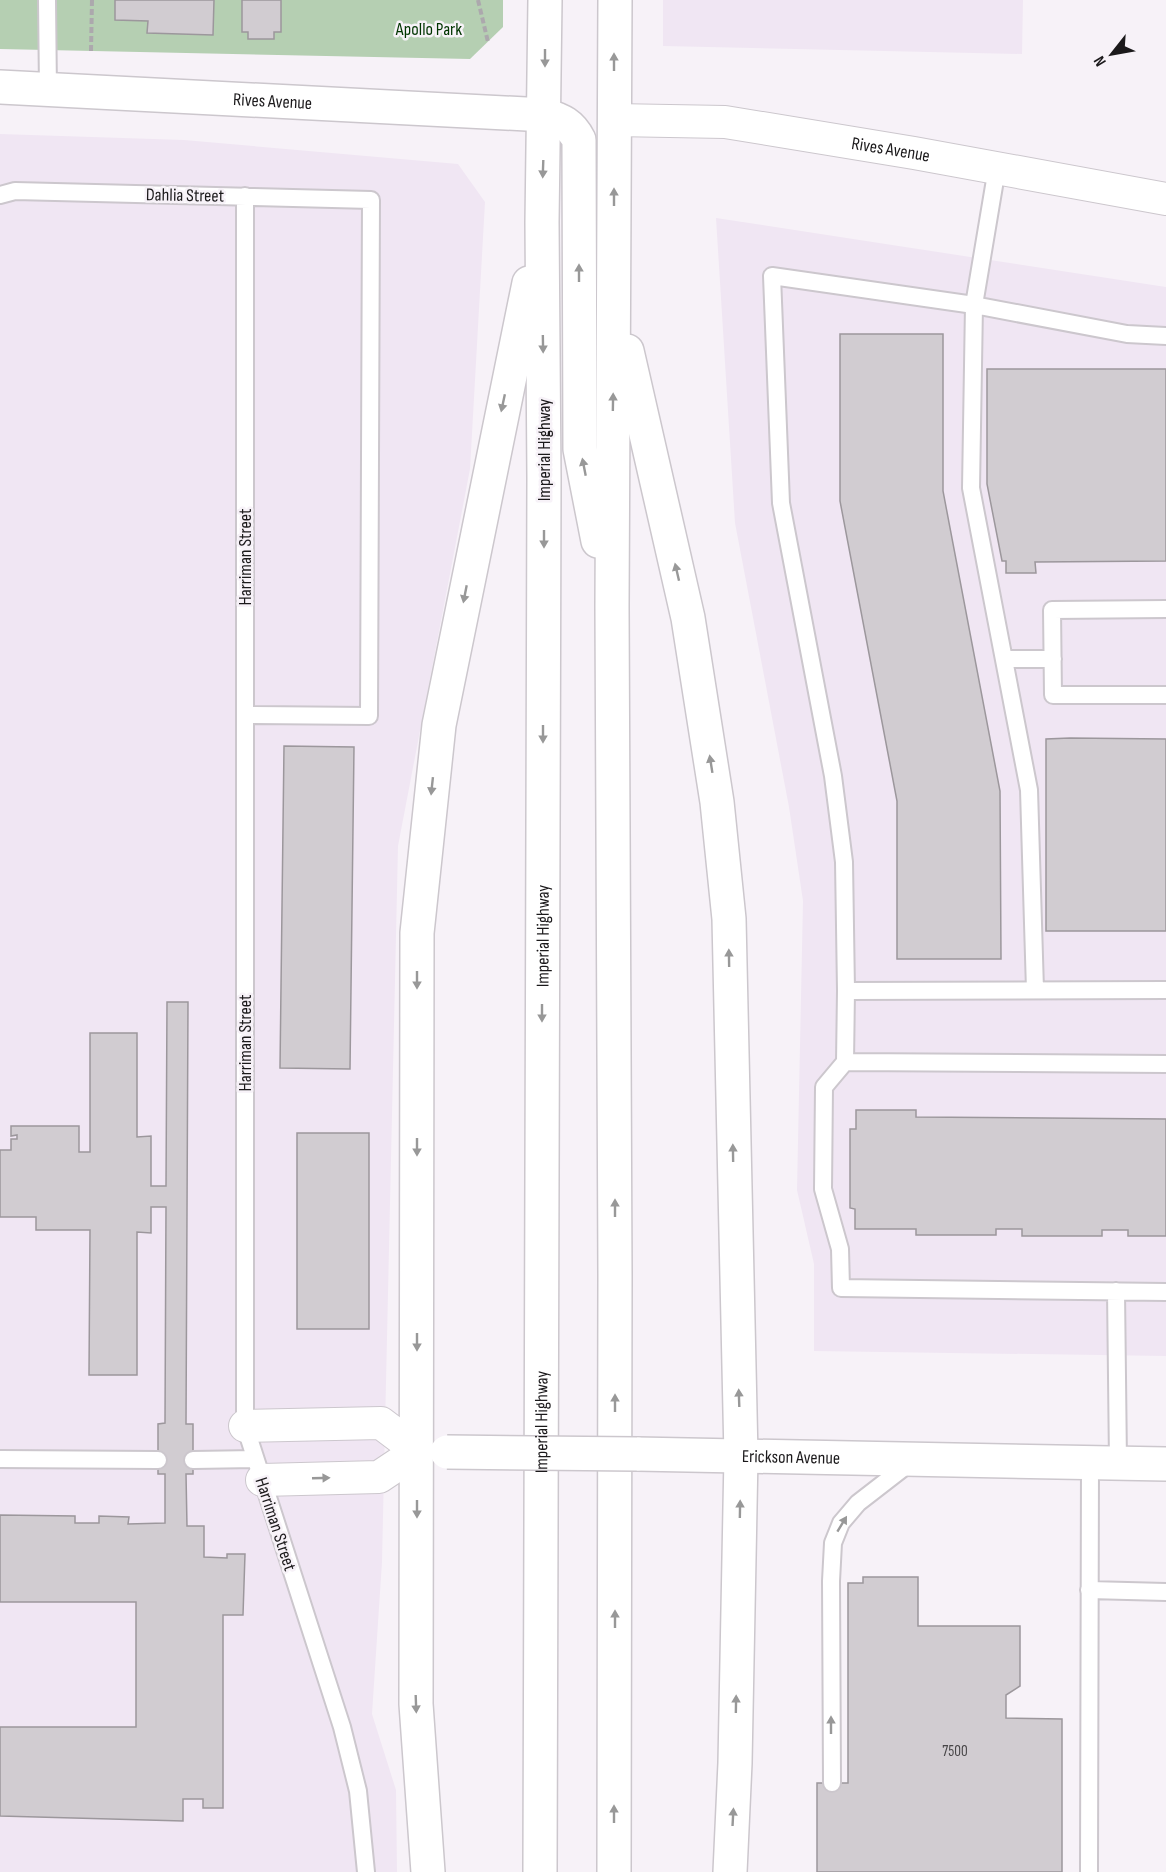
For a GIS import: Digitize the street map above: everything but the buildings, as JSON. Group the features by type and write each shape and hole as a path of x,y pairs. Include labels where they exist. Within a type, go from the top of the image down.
{"main road":[{"name":"Imperial Highway","path":"540,1872 544,478 542,222 545,0"},
{"path":"614,1872 615,1263 612,607 615,0"},
{"name":"Rives Avenue","path":"0,87 545,115"},
{"path":"545,115 564,121 574,129 579,140 580,449 612,607"},
{"path":"428,1872 416,1704 432,1451 417,933 439,725 495,442 542,222"},
{"path":"615,297 688,618 717,802 729,919 741,1456 735,1762 730,1872"},
{"name":"Erickson Avenue","path":"432,1451 1166,1464"}],"street":[{"name":"Rives Avenue","path":"614,120 725,122 1166,199"},
{"path":"245,1426 381,1422 432,1451"},
{"path":"259,1470 379,1477 432,1451"}],"lane":[{"path":"47,0 48,90"},
{"path":"997,168 974,305 971,488 1029,790 1035,990"},
{"name":"Dahlia Street","path":"0,195 15,191 371,200 369,716 245,714"},
{"name":"Harriman Street","path":"245,196 245,1426 342,1727 358,1791 366,1872"},
{"path":"1166,336 1127,334 974,305 772,276 781,503 833,776 844,862 845,1062 824,1087 822,1189 840,1250 841,1288 1166,1292"},
{"path":"1166,609 1052,610 1053,695 1166,695"},
{"path":"1004,659 1053,659"},
{"path":"846,991 1166,990"},
{"path":"845,1062 1166,1064"},
{"path":"1089,1872 1089,1590 1104,1462 1116,1291"},
{"path":"0,1459 158,1460"},
{"path":"831,1783 833,1543 841,1523 858,1503 914,1459"},
{"path":"193,1460 259,1470"},
{"path":"1089,1590 1166,1592"}],"path":[{"path":"91,51 92,0"},
{"path":"478,0 488,42"}],"shaded area":[{"path":"663,0 1023,0 1022,54 663,46"},
{"path":"0,134 184,140 458,164 485,202 470,469 398,846 382,1562 372,1714 396,1790 397,1872 0,1872"},
{"path":"716,218 1166,287 1166,1356 814,1351 814,1264 797,1190 803,901 789,807 735,523"}],"green space":[{"name":"Apollo Park","path":"0,0 503,0 503,27 470,59 0,49"}]}
